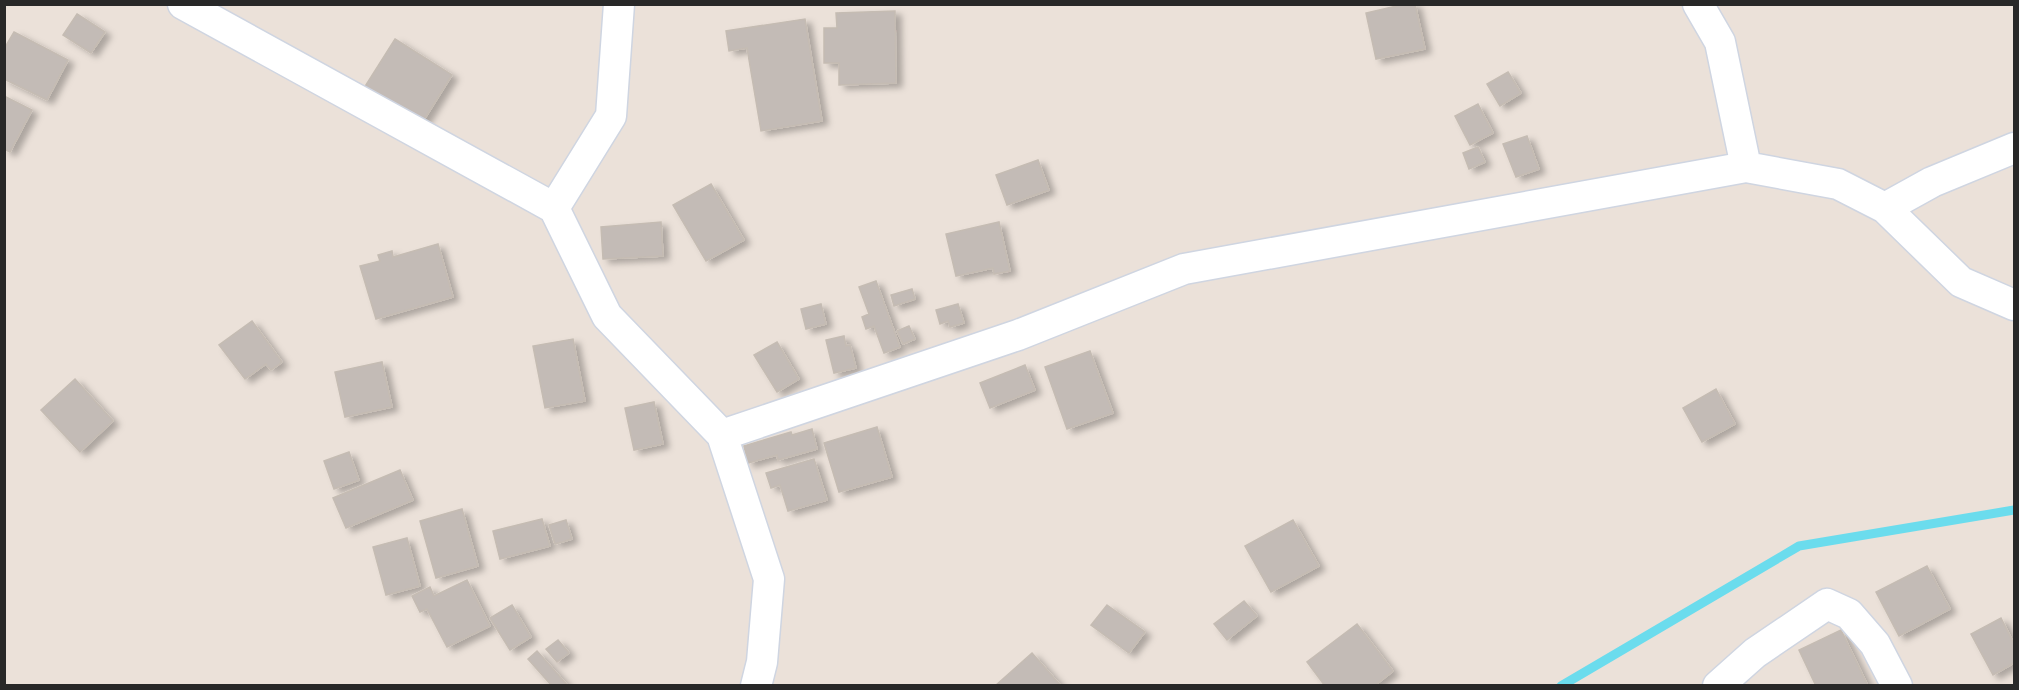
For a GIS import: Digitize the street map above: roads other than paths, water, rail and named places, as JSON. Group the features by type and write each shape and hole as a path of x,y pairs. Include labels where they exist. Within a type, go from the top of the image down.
{"street":[{"path":"183,4 554,208 606,316 722,435 769,579 762,662 756,686"},
{"path":"554,208 611,116 619,4"},
{"path":"1698,4 1719,42 1746,167"},
{"path":"1885,208 1932,182 2014,148"},
{"path":"722,435 1018,335 1184,269 1746,167 1838,184 1885,208 1961,282 2014,305"},
{"path":"1718,686 1755,653 1827,604 1850,614 1875,644 1897,686"}],"waterway":[{"path":"1561,686 1799,546 2014,510"}]}
